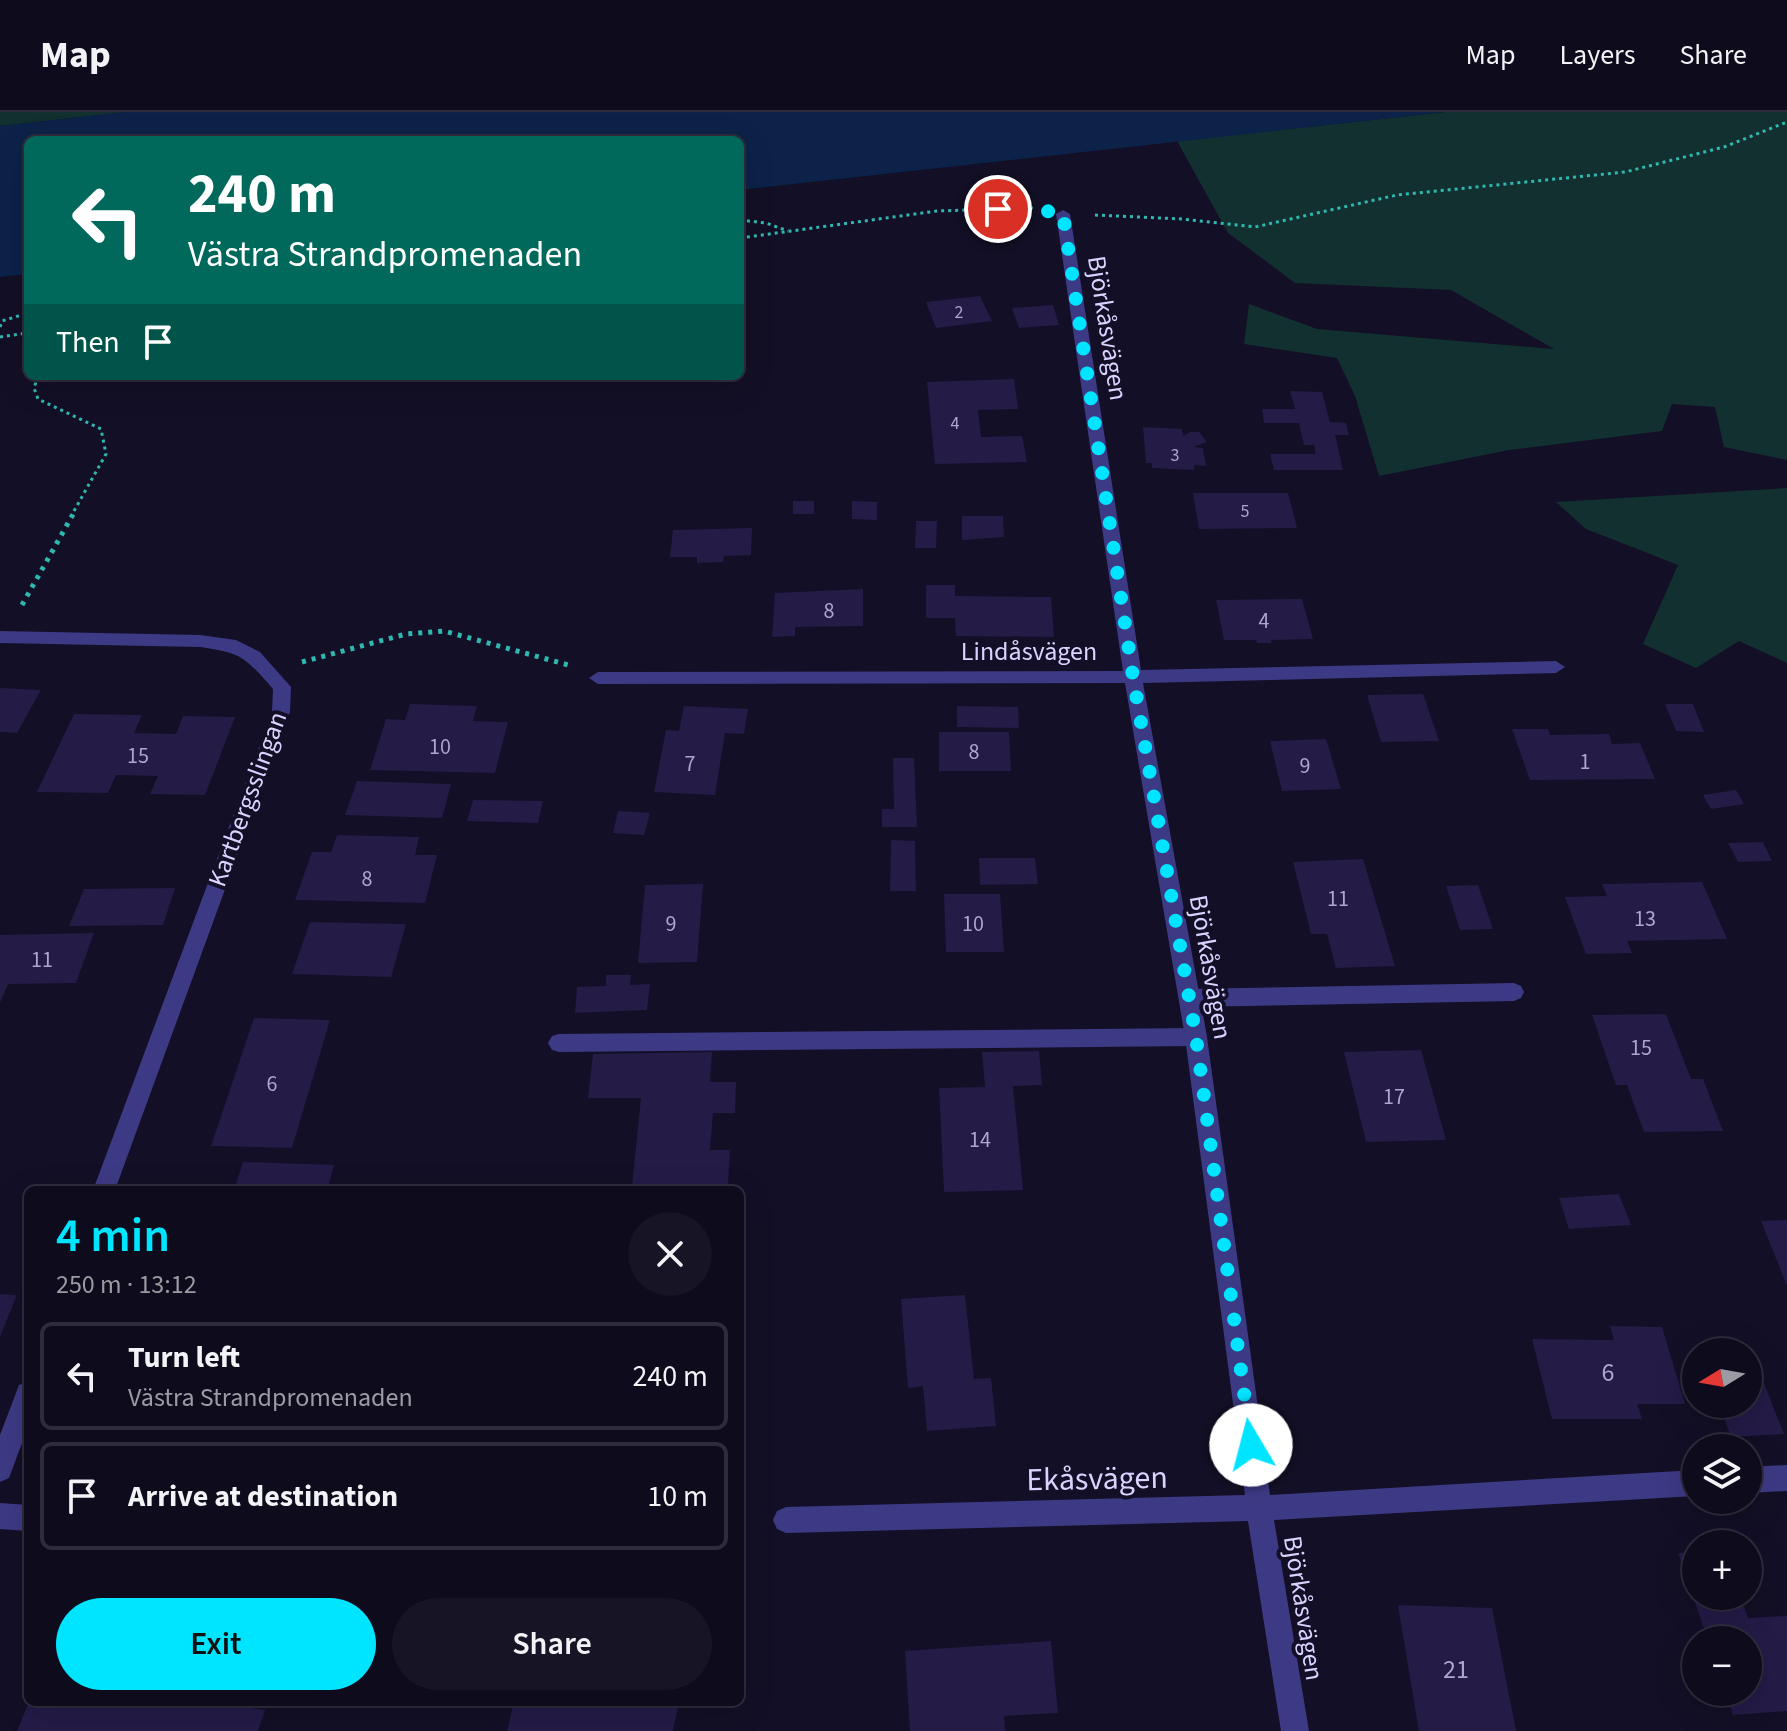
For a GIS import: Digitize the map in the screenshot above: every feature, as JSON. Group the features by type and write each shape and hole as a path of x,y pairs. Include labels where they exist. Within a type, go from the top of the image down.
{"street":[{"name":"Björkåsvägen","path":"1063,214 1133,677 1196,1037 1259,1508 1295,1731"},
{"name":"Kartbergsslingan","path":"2,637 200,641 236,646 254,656 282,687 281,712 105,1186"},
{"name":"Lindåsvägen","path":"598,678 1133,677 1556,667"},
{"path":"1189,998 1514,992"},
{"path":"559,1043 1196,1037"},
{"path":"0,1469 24,1405"},
{"path":"1762,1479 1787,1478"},
{"name":"Ekåsvägen","path":"786,1520 1259,1508 1682,1484"},
{"path":"0,1516 24,1518"}],"path":[{"path":"744,237 937,211 1029,208 1063,214 1182,219 1255,227 1397,195 1625,172 1724,147 1787,122"},
{"path":"744,220 766,223 789,231"},
{"path":"0,327 2,321 9,317 24,314"},
{"path":"0,337 24,334"},
{"path":"2,637 106,454 101,429 38,399 34,388 37,380"},
{"path":"271,672 335,651 406,634 444,631 562,661 598,678"}],"green space":[{"path":"0,112 126,112 0,126"},
{"path":"1445,112 1787,112 1787,460 1724,447 1715,407 1672,404 1662,431 1509,450 1379,476 1355,396 1337,358 1244,344 1249,304 1317,329 1554,349 1451,290 1295,283 1228,233 1177,141"},
{"path":"1787,488 1787,663 1739,641 1696,668 1643,644 1678,565 1586,529 1556,502"}],"water":[{"path":"126,112 1445,112 744,190 744,136 24,136 24,274 0,277 0,126"}],"building":[{"path":"980,296 992,321 936,328 926,302"},
{"path":"1053,305 1059,325 1019,328 1012,308"},
{"path":"1014,379 1018,409 978,410 981,437 1022,436 1027,462 935,464 927,382"},
{"path":"1290,391 1322,392 1330,422 1346,423 1349,435 1335,435 1343,470 1274,470 1270,454 1316,454 1314,445 1304,445 1299,423 1264,423 1262,409 1295,409"},
{"path":"1143,427 1182,429 1183,436 1199,432 1207,442 1194,447 1203,448 1206,466 1194,465 1194,470 1152,468 1152,463 1146,463"},
{"path":"1193,493 1288,493 1297,528 1199,529"},
{"path":"793,501 814,501 814,514 793,514"},
{"path":"852,501 877,502 877,520 852,519"},
{"path":"962,516 1003,516 1004,537 962,540"},
{"path":"916,521 937,521 936,548 915,548"},
{"path":"752,528 751,555 724,556 723,562 697,563 697,557 670,557 673,530"},
{"path":"926,585 955,585 955,596 1051,597 1054,637 956,636 955,618 926,618"},
{"path":"863,589 863,626 795,627 795,636 772,637 775,593"},
{"path":"1302,599 1313,639 1271,640 1272,643 1224,640 1216,600"},
{"path":"0,688 41,690 17,733 0,732"},
{"path":"1423,694 1439,741 1381,742 1367,695"},
{"path":"410,704 477,706 473,721 508,722 495,773 370,770 386,719 405,720"},
{"path":"1665,704 1693,704 1704,732 1676,731"},
{"path":"684,706 748,709 744,734 725,733 715,795 654,792 666,730 679,731"},
{"path":"957,706 1018,707 1019,728 957,727"},
{"path":"74,714 142,715 134,733 176,734 183,716 235,717 205,795 150,794 158,776 116,775 108,793 37,792"},
{"path":"1512,729 1548,729 1550,735 1609,734 1612,744 1640,743 1655,779 1530,780"},
{"path":"939,732 1009,732 1011,771 939,771"},
{"path":"1326,739 1341,789 1282,791 1270,741"},
{"path":"893,758 914,758 917,827 882,827 882,809 894,809"},
{"path":"357,781 451,784 442,818 345,815"},
{"path":"1736,790 1744,804 1711,809 1703,795"},
{"path":"473,800 543,801 538,823 467,821"},
{"path":"618,811 650,813 644,835 613,833"},
{"path":"337,835 419,837 415,855 437,855 425,903 295,900 312,852 331,852"},
{"path":"891,840 915,841 916,891 890,891"},
{"path":"1763,842 1772,861 1738,862 1728,843"},
{"path":"979,858 1035,858 1038,884 980,885"},
{"path":"1363,859 1395,966 1336,968 1327,934 1311,934 1293,862"},
{"path":"1702,882 1727,939 1627,941 1632,953 1586,954 1565,897 1607,896 1602,884"},
{"path":"703,884 697,962 638,963 645,885"},
{"path":"1478,885 1493,929 1460,930 1446,886"},
{"path":"175,888 163,925 69,926 84,889"},
{"path":"944,894 1000,894 1004,952 946,952"},
{"path":"310,922 406,924 391,977 292,974"},
{"path":"94,933 76,983 8,984 0,1003 0,935"},
{"path":"606,975 631,975 630,985 650,984 647,1010 575,1013 577,987 606,986"},
{"path":"1666,1014 1691,1079 1703,1079 1723,1131 1644,1132 1627,1085 1616,1085 1592,1015"},
{"path":"254,1018 330,1020 292,1148 211,1146"},
{"path":"1421,1050 1446,1140 1366,1142 1344,1052"},
{"path":"1039,1051 1042,1085 1013,1086 1023,1190 944,1192 939,1088 985,1087 982,1052"},
{"path":"712,1052 710,1082 736,1082 735,1113 713,1113 710,1150 730,1150 728,1185 632,1186 641,1098 588,1098 593,1054"},
{"path":"243,1162 334,1165 328,1186 235,1186"},
{"path":"1619,1194 1631,1225 1569,1229 1559,1198"},
{"path":"1787,1220 1787,1286 1761,1221"},
{"path":"0,1294 17,1295 0,1337"},
{"path":"965,1295 974,1379 991,1378 996,1426 927,1431 923,1386 908,1388 901,1299"},
{"path":"1610,1326 1662,1327 1682,1394 1682,1404 1637,1404 1642,1419 1552,1419 1532,1339 1614,1340"},
{"path":"1762,1378 1784,1434 1730,1434 1724,1418 1762,1418"},
{"path":"1398,1605 1492,1608 1516,1731 1419,1731"},
{"path":"1698,1610 1745,1610 1748,1618 1787,1616 1787,1711 1733,1715 1730,1706 1762,1706 1762,1626 1703,1626"},
{"path":"1051,1641 1058,1713 1004,1716 1005,1731 910,1731 905,1651"},
{"path":"27,1706 236,1706 265,1710 258,1731 17,1731"},
{"path":"513,1706 678,1706 673,1731 507,1731"}],"route":[{"path":"998,209 1029,208 1063,214 1133,677 1196,1037 1251,1445"}]}
